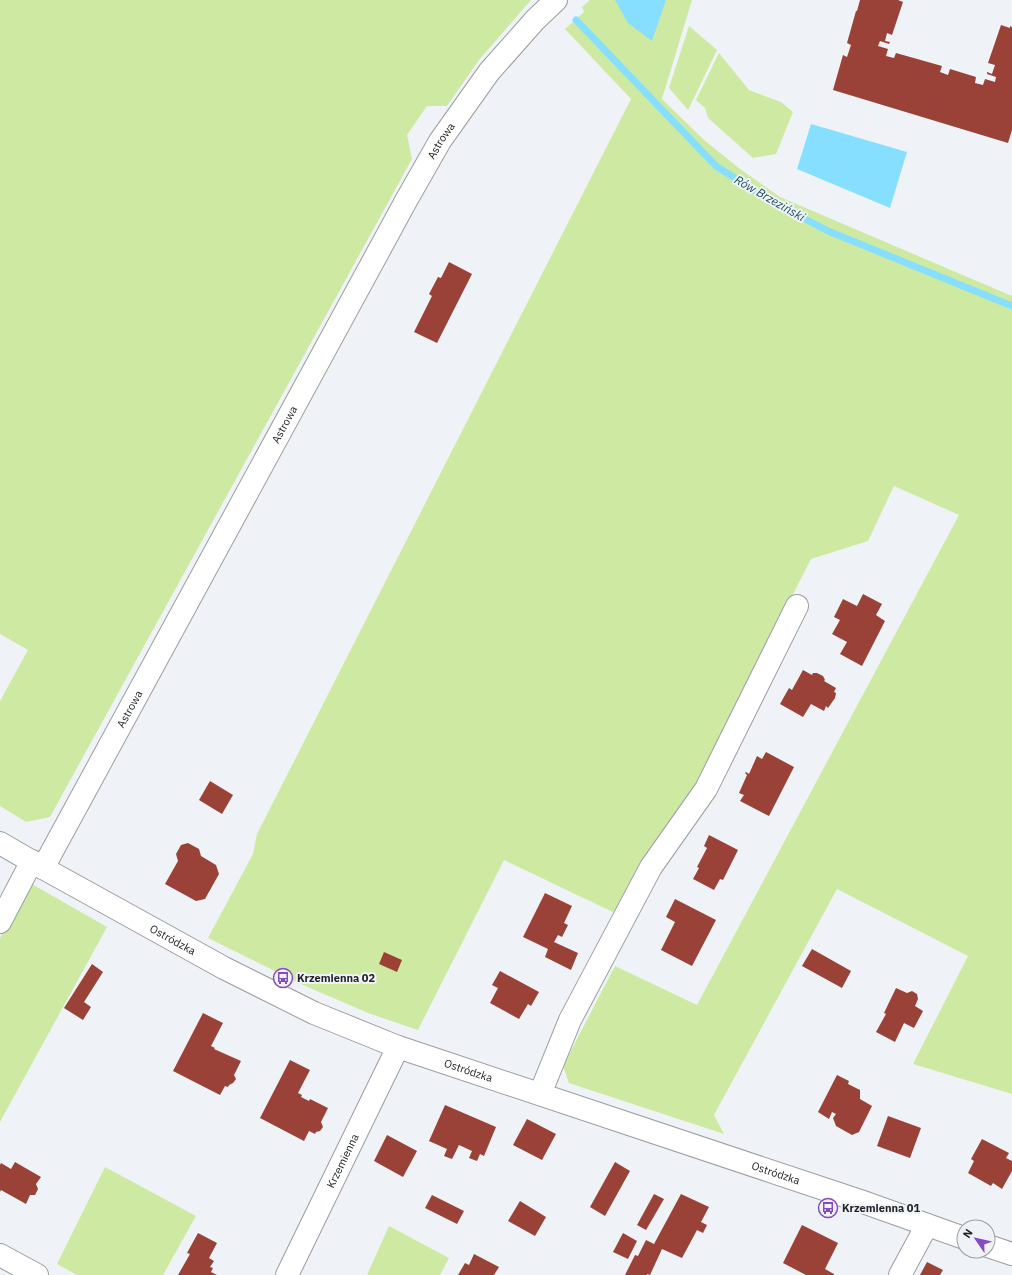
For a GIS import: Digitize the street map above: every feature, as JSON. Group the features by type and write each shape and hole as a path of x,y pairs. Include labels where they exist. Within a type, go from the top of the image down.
{"street":[{"name":"Astrowa","path":"0,922 37,865 440,140 489,72 535,20 556,0"},
{"path":"540,1094 570,1020 651,867 706,789 797,606"},
{"name":"Ostródzka","path":"0,843 224,968 314,1013 398,1047 956,1235"},
{"name":"Krzemienna","path":"287,1275 398,1047"},
{"path":"900,1275 927,1225"},
{"path":"996,1249 1012,1254"},
{"path":"0,1255 37,1275"}],"green space":[{"path":"0,0 531,0 479,60 447,106 427,106 407,135 412,159 50,817 26,822 0,806 0,701 28,650 0,634"},
{"path":"590,0 692,0 662,99 704,140 740,169 780,197 1012,296 1012,1094 913,1064 968,956 837,889 714,1115 724,1134 569,1083 563,1066 615,966 697,1005 959,515 894,486 868,541 811,559 692,792 649,849 615,913 504,860 418,1030 368,1013 303,985 208,938 253,854 257,834 631,99 565,29 584,12 582,7"},
{"path":"689,26 717,50 688,110 669,88"},
{"path":"719,53 749,90 781,102 793,112 776,154 753,158 708,118 705,108 696,100"},
{"path":"30,883 107,927 0,1122 0,938"},
{"path":"105,1167 196,1216 163,1275 77,1275 57,1264"},
{"path":"389,1226 449,1258 440,1275 367,1275"}],"water":[{"path":"615,0 666,0 652,41 628,23"},
{"path":"811,124 907,152 890,208 797,169"}],"building":[{"path":"860,0 898,0 903,2 892,35 887,33 885,41 890,42 889,44 880,41 878,46 888,49 886,56 894,58 896,53 942,66 940,72 948,75 950,69 976,77 975,83 983,85 985,79 995,82 996,77 987,74 987,72 992,74 995,65 988,63 1001,25 1010,28 1010,26 1012,27 1012,130 1008,143 833,90 843,55 847,57 851,45 847,43"},
{"path":"449,262 472,274 437,343 414,332 432,296 429,294 438,277 441,278"},
{"path":"863,594 882,604 876,615 885,621 862,666 840,654 847,642 832,634 840,620 834,617 843,599 857,606"},
{"path":"803,670 812,675 813,673 817,673 823,676 824,681 836,688 834,692 836,693 835,698 828,708 826,706 824,711 811,704 803,717 780,704 789,688 792,690"},
{"path":"766,752 794,767 769,816 740,801 744,795 739,793 747,775 745,773 746,772 749,774 757,756 762,759"},
{"path":"210,781 233,795 222,814 199,800"},
{"path":"709,835 738,850 723,880 720,879 714,890 693,879 699,868 697,867 707,848 704,846"},
{"path":"188,843 199,849 201,856 216,865 219,874 205,899 196,901 165,884 178,861 176,854 181,845"},
{"path":"545,893 572,906 564,923 568,925 562,937 558,935 554,942 578,953 571,970 545,957 548,949 523,937"},
{"path":"675,899 716,920 692,966 661,950 675,922 666,917"},
{"path":"812,949 851,971 842,988 802,966"},
{"path":"384,952 402,960 397,972 379,964"},
{"path":"92,964 103,972 84,1002 91,1007 83,1020 64,1008"},
{"path":"500,971 539,992 531,1006 528,1004 519,1019 490,1003 498,988 492,985"},
{"path":"896,988 907,993 912,991 917,994 918,999 915,1006 923,1011 914,1028 904,1023 895,1042 876,1032 886,1014 884,1013"},
{"path":"203,1013 223,1023 211,1046 215,1048 214,1049 241,1061 234,1075 236,1079 228,1087 225,1086 220,1095 173,1071"},
{"path":"290,1060 310,1070 298,1093 302,1095 301,1097 309,1101 310,1099 328,1108 321,1122 323,1127 315,1134 309,1131 304,1141 260,1118"},
{"path":"837,1075 849,1081 848,1084 860,1090 860,1099 872,1106 859,1132 852,1135 836,1126 833,1118 836,1114 832,1112 829,1119 818,1112"},
{"path":"445,1105 496,1127 484,1156 480,1154 477,1161 469,1158 472,1151 459,1145 452,1159 444,1156 447,1149 429,1141"},
{"path":"888,1116 921,1128 910,1158 877,1146"},
{"path":"527,1119 556,1134 542,1160 513,1145"},
{"path":"387,1135 417,1151 403,1177 374,1161"},
{"path":"982,1139 1009,1153 1006,1158 1012,1161 1012,1171 1002,1189 993,1183 991,1186 968,1173 974,1161 971,1159"},
{"path":"15,1162 41,1177 36,1184 38,1189 35,1195 30,1195 26,1204 1,1190 0,1192 1,1163 11,1169"},
{"path":"615,1162 630,1171 605,1216 590,1207"},
{"path":"654,1194 664,1199 646,1230 637,1225"},
{"path":"681,1194 709,1207 701,1222 707,1225 703,1233 697,1230 682,1258 662,1249 650,1275 625,1275 635,1255 638,1256 646,1240 654,1244"},
{"path":"432,1195 464,1211 457,1224 425,1208"},
{"path":"520,1201 546,1217 535,1236 508,1221"},
{"path":"802,1225 838,1243 825,1269 834,1275 806,1275 783,1263"},
{"path":"198,1233 217,1243 209,1258 214,1261 210,1267 213,1268 211,1272 217,1275 178,1275 190,1254 187,1253"},
{"path":"623,1233 637,1241 628,1259 613,1252"},
{"path":"474,1254 499,1267 494,1275 458,1275 465,1263 469,1265"},
{"path":"927,1262 943,1270 940,1275 920,1275"}],"waterway":[{"name":"Rów Brzeziński","path":"576,20 716,166 769,200 828,231 1012,306"}],"place":[{"name":"Krzemienna 02","path":"283,978"},
{"name":"Krzemienna 01","path":"828,1208"}]}
